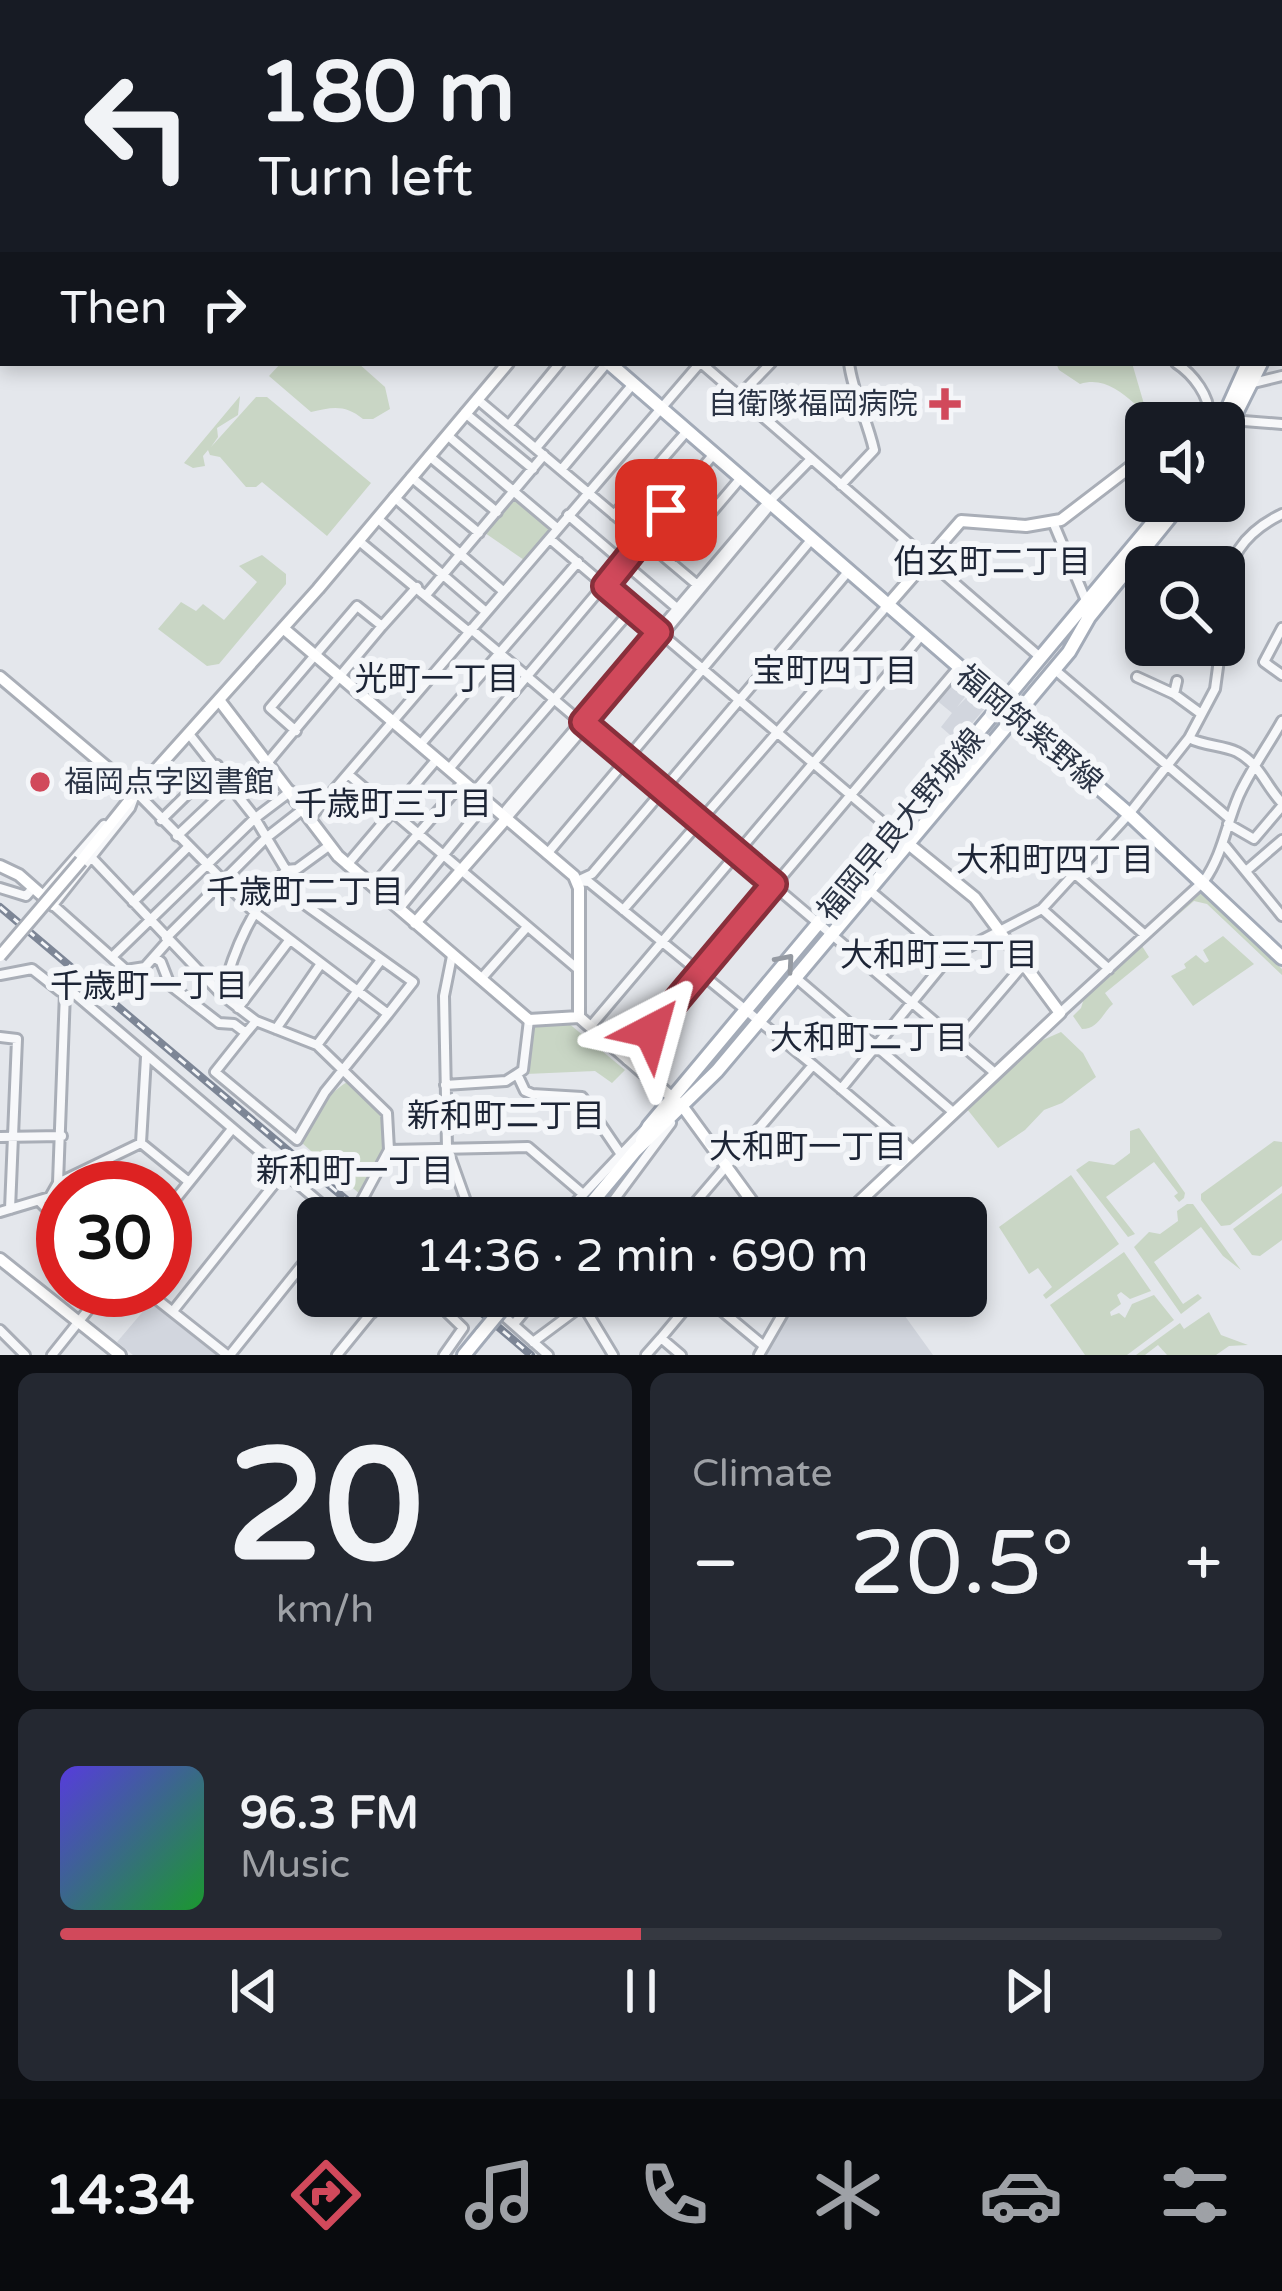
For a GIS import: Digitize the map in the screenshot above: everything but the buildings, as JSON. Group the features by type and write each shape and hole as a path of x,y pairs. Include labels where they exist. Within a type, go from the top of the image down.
{"main road":[{"name":"福岡筑紫野線","path":"612,366 1129,814 1282,958"},
{"path":"1230,402 1247,366"},
{"path":"1236,402 1260,366"},
{"name":"福岡早良大野城線","path":"595,1197 649,1126 678,1103 746,1009 1002,704 1088,610 1155,522"},
{"name":"福岡早良大野城線","path":"628,1152 758,1019 832,933 1054,669 1088,610 1103,600 1166,522"},
{"path":"464,1355 495,1317"}],"street":[{"path":"0,888 42,896 86,859 118,814 505,366"},
{"path":"508,425 557,366"},
{"path":"426,595 532,469 606,366"},
{"path":"0,866 126,970 145,967 266,838 307,813 349,775 698,366"},
{"path":"704,366 1041,658"},
{"path":"739,396 765,366"},
{"path":"842,485 874,450 867,418 853,394 849,366"},
{"path":"1181,366 1191,372 1206,402"},
{"path":"1233,396 1251,383 1282,376"},
{"path":"561,470 633,384"},
{"path":"477,399 700,587"},
{"path":"465,413 532,469"},
{"path":"1245,424 1282,424"},
{"path":"614,515 687,430"},
{"path":"447,435 557,528"},
{"path":"449,769 714,454"},
{"path":"429,456 497,512"},
{"path":"416,923 506,818 506,810 811,459"},
{"path":"623,910 961,521 1026,526 1053,522 1077,510 1125,472"},
{"path":"411,477 479,533"},
{"path":"670,561 741,478"},
{"path":"394,497 503,591"},
{"path":"1241,546 1247,536 1282,514"},
{"path":"568,515 678,609"},
{"path":"377,518 486,612"},
{"path":"1053,522 1088,610"},
{"path":"550,539 975,898 1060,1013"},
{"path":"359,540 585,723 995,1072"},
{"path":"548,854 812,540"},
{"path":"420,745 578,562"},
{"path":"577,881 592,874 847,573"},
{"path":"268,762 417,587"},
{"path":"661,633 700,587"},
{"path":"296,730 270,708 357,606 382,626"},
{"path":"474,792 632,609"},
{"path":"283,628 577,881 589,882 913,1150"},
{"path":"1282,628 1264,662 1282,675"},
{"path":"590,1027 920,637"},
{"path":"842,1088 949,957 1042,909 1129,814 1189,738 1220,666"},
{"path":"627,1060 958,668"},
{"path":"1054,669 1254,839 1282,804 1267,788 1263,772 1236,752 1189,738"},
{"path":"0,676 136,793 254,914 388,1014"},
{"path":"1137,677 1200,713"},
{"path":"1174,694 1177,681"},
{"path":"219,700 347,865 529,1020 579,1017 678,1103 749,1197"},
{"path":"864,1197 1204,881 1255,767 1279,735 1282,721"},
{"path":"189,734 217,765 286,870"},
{"path":"347,865 437,759"},
{"path":"160,820 217,765"},
{"path":"349,775 579,970"},
{"path":"373,886 463,782"},
{"path":"177,836 231,785"},
{"path":"112,957 254,819 290,791"},
{"path":"12,974 11,964 0,953 130,808 136,793"},
{"path":"399,909 487,802"},
{"path":"42,896 95,832 118,814"},
{"path":"1246,871 1282,840"},
{"path":"222,995 236,943 275,883 286,870 297,868 330,845"},
{"path":"1224,845 1282,916"},
{"path":"133,902 188,847"},
{"path":"86,859 222,995 256,1021 316,1046 387,1113 389,1150 364,1197"},
{"path":"1074,873 1145,935"},
{"path":"577,881 579,1017"},
{"path":"256,1021 215,1072 297,1140 306,1119 412,982 275,883"},
{"path":"868,889 949,957"},
{"path":"1269,901 1282,891"},
{"path":"1042,909 1108,969"},
{"path":"481,979 527,927"},
{"path":"238,1008 288,941"},
{"path":"452,956 444,996 447,1148 464,1197"},
{"path":"154,957 170,985 219,1023 234,1024 246,1033"},
{"path":"316,1046 381,960"},
{"path":"959,1040 1024,964"},
{"path":"276,1029 320,965"},
{"path":"0,975 36,971 76,995 313,1197"},
{"path":"794,976 953,1112"},
{"path":"60,1161 65,992"},
{"path":"445,1085 506,1081 523,1070 529,1020"},
{"path":"0,1037 17,1039 5,1211 36,1203"},
{"path":"141,1143 146,1057"},
{"path":"700,1197 812,1065"},
{"path":"517,1074 525,1091 532,1094 582,1097 628,1152 580,1197"},
{"path":"618,1197 678,1103"},
{"path":"192,1178 232,1129"},
{"path":"0,1137 62,1136"},
{"path":"141,1143 163,1161"},
{"path":"104,1161 141,1143"},
{"path":"389,1150 528,1147 583,1194"},
{"path":"192,1286 284,1173"},
{"path":"0,1259 120,1355"},
{"path":"180,1317 228,1355 297,1271"},
{"path":"52,1355 83,1317"},
{"path":"337,1355 369,1317"},
{"path":"445,1355 463,1328 455,1317"},
{"path":"506,1317 548,1355"},
{"path":"514,1324 520,1317"},
{"path":"533,1342 569,1317"},
{"path":"590,1317 613,1355"},
{"path":"646,1355 680,1317"},
{"path":"729,1317 762,1350 781,1317"},
{"path":"0,1330 25,1355"},
{"path":"661,1338 681,1355"},
{"path":"455,1340 475,1355"}],"shaded area":[{"path":"952,678 968,693 957,707 970,694 986,707 957,741 941,727 952,713 935,699"},
{"path":"138,1317 169,1317 216,1355 133,1355 117,1342"},
{"path":"785,1317 906,1317 933,1355 766,1355"}],"green space":[{"path":"278,366 361,366 385,387 390,409 373,419 338,408 311,412 269,376"},
{"path":"1057,366 1133,366 1143,402 1133,402 1103,384 1080,384"},
{"path":"240,396 238,415 217,428 218,437 211,447 256,397 267,397 371,483 327,536 262,482 246,487 208,450 203,456 205,466 193,468 184,463"},
{"path":"515,498 552,529 524,560 485,533"},
{"path":"262,555 286,574 286,584 219,664 207,666 158,629 181,602 196,611 203,604 224,620 257,582 239,566"},
{"path":"1197,894 1205,894 1282,969 1282,975 1207,904 1194,901 1142,946 1149,957 1105,993 1113,1004 1097,1023 1082,1029 1073,1016 1085,995"},
{"path":"1223,936 1254,964 1193,1006 1171,976 1196,955 1209,961 1203,950"},
{"path":"567,1022 625,1070 612,1083 595,1071 526,1074 531,1026"},
{"path":"1061,1032 1083,1053 1096,1077 1062,1103 1044,1110 998,1148 967,1109 1036,1043"},
{"path":"347,1082 384,1114 387,1146 362,1196 302,1143 320,1109"},
{"path":"1139,1128 1185,1193 1179,1202 1174,1196 1178,1193 1154,1162 1106,1197 1135,1234 1128,1237 1076,1170 1089,1161 1114,1165 1130,1153 1130,1131"},
{"path":"1274,1141 1282,1142 1282,1186 1230,1225 1221,1226 1201,1194"},
{"path":"1071,1175 1119,1244 1046,1299 1043,1295 1052,1287 1038,1268 1029,1274 999,1227"},
{"path":"1282,1193 1282,1240 1260,1256 1252,1255 1233,1229"},
{"path":"1193,1204 1241,1270 1223,1256 1201,1227 1154,1262 1183,1304 1198,1294 1202,1298 1181,1314 1134,1247 1149,1232 1160,1234 1178,1221 1177,1211"},
{"path":"1124,1252 1151,1291 1130,1299 1121,1292 1117,1295 1121,1304 1111,1316 1119,1313 1125,1318 1132,1304 1154,1295 1174,1320 1127,1355 1085,1355 1050,1305"},
{"path":"1209,1312 1221,1335 1248,1345 1229,1346 1216,1355 1167,1355 1158,1345 1145,1355 1136,1355 1180,1323 1184,1329"}],"railway":[{"path":"0,907 343,1197"},
{"path":"487,1317 531,1355"}],"place":[{"name":"自衛隊福岡病院","path":"945,404"},
{"name":"福岡点字図書館","path":"40,782"}],"district":[{"name":"伯玄町二丁目","path":"992,562"},
{"name":"宝町四丁目","path":"835,671"},
{"name":"光町一丁目","path":"437,679"},
{"name":"千歳町三丁目","path":"393,804"},
{"name":"大和町四丁目","path":"1055,860"},
{"name":"千歳町二丁目","path":"305,892"},
{"name":"大和町三丁目","path":"939,955"},
{"name":"千歳町一丁目","path":"149,986"},
{"name":"大和町二丁目","path":"869,1038"},
{"name":"新和町二丁目","path":"506,1116"},
{"name":"大和町一丁目","path":"808,1147"},
{"name":"新和町一丁目","path":"355,1171"}],"route":[{"path":"651,1031 774,884 583,722 659,632 605,586 666,510"}]}
